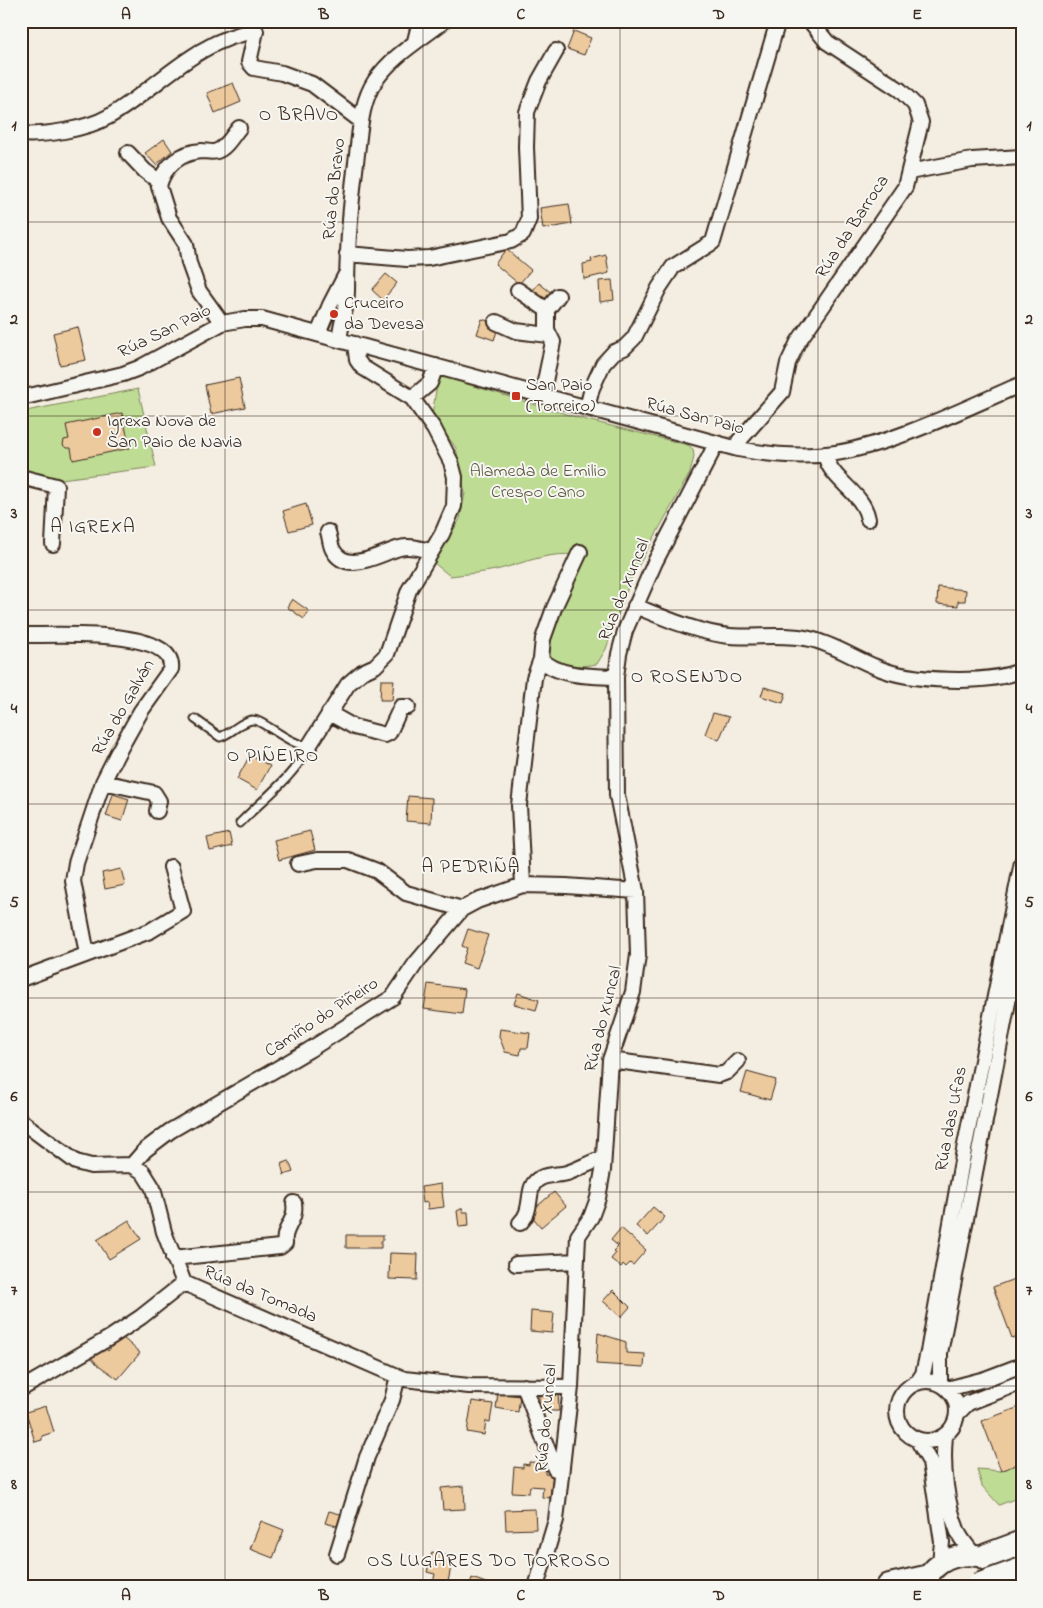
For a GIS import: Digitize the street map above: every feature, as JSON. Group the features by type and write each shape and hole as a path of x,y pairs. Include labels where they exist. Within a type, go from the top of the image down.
{"highway":[{"path":"980,1556 1022,1544"},
{"path":"978,1587 1022,1571"},
{"path":"890,1587 929,1576"}],"main road":[{"path":"929,1576 962,1555 980,1556 1009,1572 1018,1587"}],"street":[{"path":"415,41 420,21"},
{"name":"Rúa do Bravo","path":"339,340 346,303 351,202 362,121 374,83 381,73 415,41 444,21"},
{"path":"587,408 592,388 603,364 614,352 624,348 634,338 659,288 673,267 713,242 778,21"},
{"name":"Rúa da Barroca","path":"738,449 739,441 782,392 788,363 798,342 905,186 920,122 915,105 900,90 826,42 810,21"},
{"path":"21,134 42,134 76,128 107,118 179,65 210,47 238,34 256,32 249,62 254,68 282,73 312,84 362,121"},
{"path":"347,254 407,259 430,258 511,241 522,234 529,220 526,148 527,112 531,97 556,51"},
{"path":"222,323 198,291 189,263 186,244 169,218 162,200 160,182 167,168 181,155 193,152 216,152 223,148 238,128"},
{"path":"128,153 145,171 160,182"},
{"path":"909,172 972,160 1022,157"},
{"name":"Rúa do Bravo","path":"318,334 330,305 346,276"},
{"path":"518,290 547,310"},
{"path":"542,396 553,342 548,335 547,310 558,296"},
{"name":"Rúa San Paio","path":"21,398 139,368 222,323 245,319 262,319 714,443 774,455 825,454 864,446 904,433 1022,384"},
{"path":"496,322 516,331 548,335"},
{"path":"309,746 348,684 362,672 375,666 387,654 409,590 449,520 454,506 455,477 446,449 412,398 362,367 357,360 355,344"},
{"path":"412,398 430,383 436,366"},
{"name":"Rúa do Xuncal","path":"536,1587 556,1520 571,1387 578,1236 595,1207 603,1158 610,1060 632,992 638,955 636,891 618,795 616,677 619,654 654,562 712,452 714,443"},
{"path":"825,454 829,467 862,502 868,519"},
{"path":"21,477 56,486 53,544"},
{"path":"328,532 336,554 340,558 356,562 368,560 401,547 431,551"},
{"path":"524,885 519,804 534,678 541,659 542,640 580,552"},
{"path":"636,606 680,624 728,636 807,638 827,644 877,668 911,676 980,679 1019,674"},
{"name":"Rúa do Galván","path":"21,635 127,637 159,648 169,658 171,669 132,724 103,782 74,872 73,881 87,954"},
{"path":"541,659 547,666 559,670 593,676 616,677"},
{"path":"329,713 354,727 385,735 389,733 401,707 408,707"},
{"path":"103,782 154,793 159,801 157,811"},
{"path":"298,864 317,860 348,860 377,871 406,893 462,909"},
{"name":"Rúa das Ufas","path":"929,1576 942,1542 930,1462 916,1439 902,1427 898,1408 901,1397 908,1388 917,1383 923,1374 928,1352 964,1150 1022,862"},
{"path":"21,979 150,931 183,911 171,867"},
{"name":"Camiño do Piñeiro","path":"132,1165 145,1150 170,1131 309,1050 393,997 416,963 462,909 477,900 524,885 636,891"},
{"name":"Rúa das Ufas","path":"957,1414 957,1405 944,1386 940,1353 1022,930"},
{"path":"610,1060 719,1075 727,1072 738,1061"},
{"path":"21,1121 76,1162 91,1166 132,1165"},
{"path":"520,1223 528,1211 532,1187 536,1182 550,1174 565,1173 603,1158"},
{"name":"Rúa da Tomada","path":"132,1165 143,1172 153,1188 164,1232 184,1283 404,1379 469,1386 571,1387"},
{"path":"173,1258 280,1247 285,1243 283,1236 295,1214 294,1203"},
{"path":"516,1264 576,1261"},
{"path":"21,1390 118,1332 184,1283"},
{"path":"917,1383 929,1381 944,1386 985,1379 1022,1365"},
{"path":"337,1554 368,1457 392,1400 398,1376"},
{"path":"980,1556 959,1534 943,1461 945,1436 955,1422 957,1414 968,1403 1022,1382"},
{"path":"524,1386 555,1469"},
{"path":"916,1439 926,1441 945,1436"}],"lane":[{"path":"194,719 220,737 250,720 257,721 291,742 309,746 305,755 240,823"}],"green space":[{"name":"Alameda de Emilio Crespo Cano","path":"441,376 579,418 688,445 693,449 694,457 690,473 631,579 606,649 597,664 584,666 570,665 557,661 547,652 547,641 584,556 550,556 496,570 450,576 434,563 460,519 465,493 456,448 432,415 438,378"},
{"path":"138,389 156,467 61,479 21,473 21,412"},
{"path":"1022,1462 1022,1496 999,1505 982,1486 977,1469 1001,1471"}],"building":[{"path":"574,31 591,38 584,55 567,49"},
{"path":"233,83 241,102 215,113 207,93"},
{"path":"164,139 172,151 156,165 145,153"},
{"path":"569,204 572,224 543,229 540,208"},
{"path":"506,249 531,270 519,284 495,264"},
{"path":"606,255 609,273 584,279 583,264 592,262 591,259"},
{"path":"386,274 397,283 383,300 372,290"},
{"path":"612,280 614,300 600,302 599,281"},
{"path":"539,283 554,295 544,306 530,294"},
{"path":"482,319 499,325 494,340 477,334"},
{"path":"78,327 86,360 60,365 53,333"},
{"path":"239,378 245,407 211,414 205,385"},
{"name":"Igrexa Nova de San Paio de Navia","path":"122,413 130,448 73,460 71,448 66,448 63,445 64,440 69,439 66,425"},
{"path":"306,504 312,525 289,531 283,511"},
{"path":"938,587 966,590 965,601 958,601 958,606 937,604"},
{"path":"292,599 309,611 304,619 287,607"},
{"path":"381,680 394,680 392,700 380,700"},
{"path":"764,687 786,693 783,703 761,696"},
{"path":"713,713 729,717 719,740 705,734"},
{"path":"250,755 270,766 257,790 237,779"},
{"path":"113,794 129,799 122,821 106,816"},
{"path":"408,796 432,798 431,823 406,821"},
{"path":"310,831 315,850 279,860 274,840"},
{"path":"229,833 232,846 210,851 207,838"},
{"path":"121,869 125,885 105,889 102,873"},
{"path":"468,929 488,935 477,968 462,963 467,948 462,946"},
{"path":"428,984 465,989 462,1014 424,1009"},
{"path":"518,993 539,1000 536,1010 514,1004"},
{"path":"500,1029 530,1033 528,1048 521,1048 520,1055 505,1052 499,1036"},
{"path":"747,1072 776,1080 770,1100 741,1092"},
{"path":"289,1161 293,1172 284,1175 281,1164"},
{"path":"441,1184 444,1207 428,1209 427,1202 423,1203 421,1187"},
{"path":"554,1192 566,1206 541,1227 529,1213"},
{"path":"653,1207 665,1217 648,1236 636,1226"},
{"path":"463,1208 463,1212 468,1212 469,1226 459,1227 457,1211"},
{"path":"129,1220 141,1239 109,1259 97,1240"},
{"path":"621,1228 646,1250 633,1265 630,1263 626,1267 623,1264 621,1267 611,1259 616,1253 613,1251 618,1246 611,1240"},
{"path":"346,1235 383,1235 383,1241 381,1241 381,1248 346,1248"},
{"path":"390,1253 418,1254 417,1280 389,1279"},
{"path":"1022,1276 1022,1335 1012,1338 993,1287"},
{"path":"613,1290 630,1307 621,1317 603,1301"},
{"path":"531,1311 554,1313 552,1333 530,1331"},
{"path":"598,1333 626,1342 626,1353 645,1354 644,1367 596,1364"},
{"path":"121,1336 140,1353 118,1379 97,1364 90,1356 104,1347 108,1351"},
{"path":"558,1392 559,1411 539,1411 539,1393"},
{"path":"498,1393 520,1396 518,1412 496,1408"},
{"path":"472,1401 493,1404 490,1422 486,1421 484,1435 467,1432"},
{"path":"46,1406 54,1432 42,1436 42,1440 35,1442 26,1412"},
{"path":"1022,1406 1022,1462 1001,1471 982,1421"},
{"path":"529,1462 546,1463 545,1474 553,1475 550,1498 542,1497 543,1487 530,1486 529,1493 512,1492 514,1467 523,1468 523,1464 529,1465"},
{"path":"464,1486 465,1509 443,1510 441,1488"},
{"path":"535,1509 536,1529 506,1530 505,1510"},
{"path":"329,1511 344,1515 341,1527 325,1523"},
{"path":"261,1521 284,1530 273,1558 250,1549"},
{"path":"432,1552 453,1557 447,1587 432,1587 435,1574 427,1572"},
{"path":"472,1578 497,1587 469,1587"}],"place":[{"name":"Cruceiro da Devesa","path":"334,314"},
{"name":"San Paio (Torreiro)","path":"516,396"},
{"name":"Igrexa Nova de San Paio de Navia","path":"97,432"}],"district":[{"name":"O BRAVO","path":"299,115"},
{"name":"A IGREXA","path":"93,527"},
{"name":"O ROSENDO","path":"687,677"},
{"name":"O PIÑEIRO","path":"273,756"},
{"name":"A PEDRIÑA","path":"471,867"},
{"name":"OS LUGARES DO TORROSO","path":"489,1561"}]}
